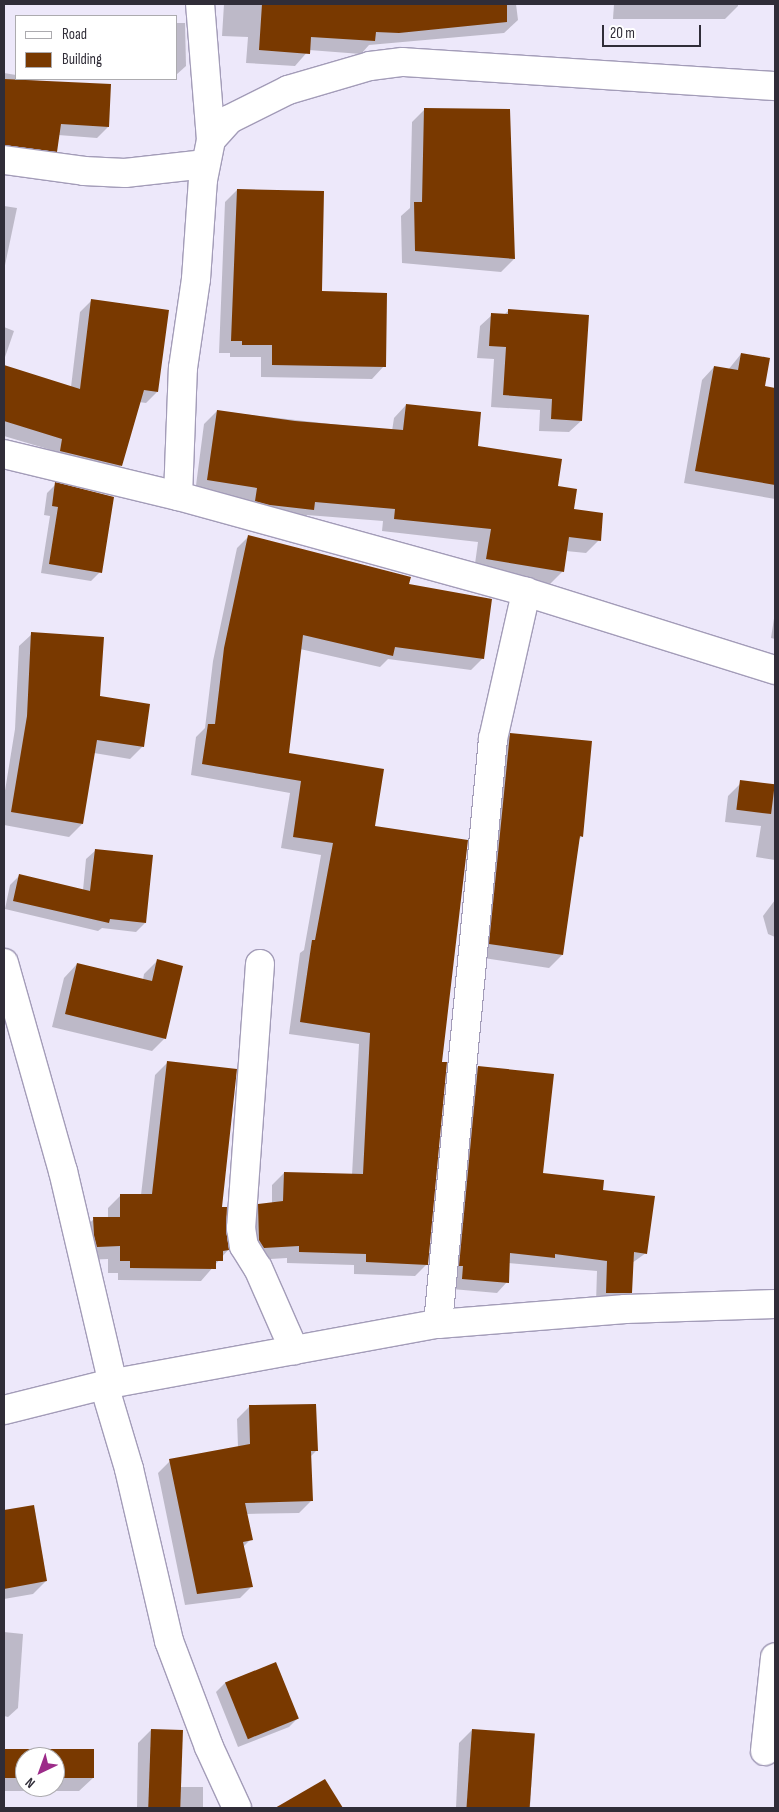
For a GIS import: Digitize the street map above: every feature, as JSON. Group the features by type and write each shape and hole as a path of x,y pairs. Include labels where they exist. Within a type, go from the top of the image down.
{"street":[{"path":"178,496 184,368 196,279 208,152 200,4"},
{"path":"4,160 84,171 125,173 208,152 230,119 288,90 370,66 403,62 775,86"},
{"path":"4,459 178,496 526,592 775,670"},
{"path":"438,1324 493,738 526,592"},
{"path":"4,963 63,1171 109,1385 169,1641 209,1747 237,1808"},
{"path":"260,964 241,1228 244,1246 258,1268 294,1350"},
{"path":"4,1410 109,1385 438,1324 625,1309 775,1304"},
{"path":"764,1751 775,1658"}],"building":[{"path":"262,4 507,4 507,22 399,33 376,32 375,41 311,37 310,54 259,50"},
{"path":"4,79 111,84 109,127 61,124 57,152 4,145"},
{"path":"424,108 510,109 515,259 415,251 414,202 422,202"},
{"path":"237,189 324,191 322,291 387,293 386,367 272,365 272,345 242,345 242,341 231,341"},
{"path":"91,299 169,310 158,392 144,390 122,466 60,451 62,439 4,421 4,365 80,389"},
{"path":"508,309 589,315 582,421 551,419 552,399 503,395 506,347 489,346 491,313 508,314"},
{"path":"741,353 770,358 765,386 775,388 775,485 695,471 714,366 738,370"},
{"path":"406,404 481,412 478,446 562,459 558,486 577,489 574,509 603,513 601,541 569,537 564,572 486,559 491,529 394,519 395,509 315,502 314,510 270,505 255,501 257,488 207,480 217,410 295,421 403,430"},
{"path":"55,482 114,497 102,573 49,564 58,507 52,506"},
{"path":"248,535 411,577 409,584 492,599 484,659 395,647 393,656 303,635 289,753 384,769 375,826 468,840 442,1062 447,1062 428,1265 366,1262 366,1254 299,1252 299,1246 264,1248 259,1240 258,1204 283,1201 284,1172 363,1174 370,1033 300,1022 312,940 315,940 333,843 293,837 301,781 202,764 208,724 215,724 224,648"},
{"path":"31,632 104,637 100,696 150,704 144,747 97,740 83,824 11,812 27,716"},
{"path":"510,733 592,741 583,837 580,836 563,955 489,944"},
{"path":"740,780 775,784 771,814 736,810"},
{"path":"95,849 153,855 146,923 110,919 109,923 13,901 19,874 90,891"},
{"path":"157,959 183,966 166,1039 65,1014 77,963 152,981"},
{"path":"167,1061 237,1069 222,1207 227,1207 226,1230 229,1250 223,1251 223,1261 216,1261 216,1269 130,1268 130,1261 120,1261 120,1246 97,1247 94,1235 93,1217 120,1217 120,1194 152,1194"},
{"path":"478,1066 554,1074 543,1173 604,1180 603,1190 655,1196 647,1254 634,1252 632,1293 606,1293 607,1261 555,1254 555,1258 510,1253 509,1283 462,1279 463,1266 459,1266"},
{"path":"316,1404 318,1451 311,1451 313,1501 245,1503 253,1540 243,1542 253,1587 197,1594 169,1459 250,1444 249,1405"},
{"path":"34,1505 47,1581 4,1589 4,1510"},
{"path":"276,1662 299,1719 248,1739 225,1683"},
{"path":"151,1729 183,1730 180,1808 148,1808"},
{"path":"472,1729 535,1733 530,1808 466,1808"},
{"path":"4,1749 15,1749 15,1778 4,1778"},
{"path":"65,1749 94,1749 94,1778 65,1778"},
{"path":"325,1779 343,1808 275,1808"}]}
